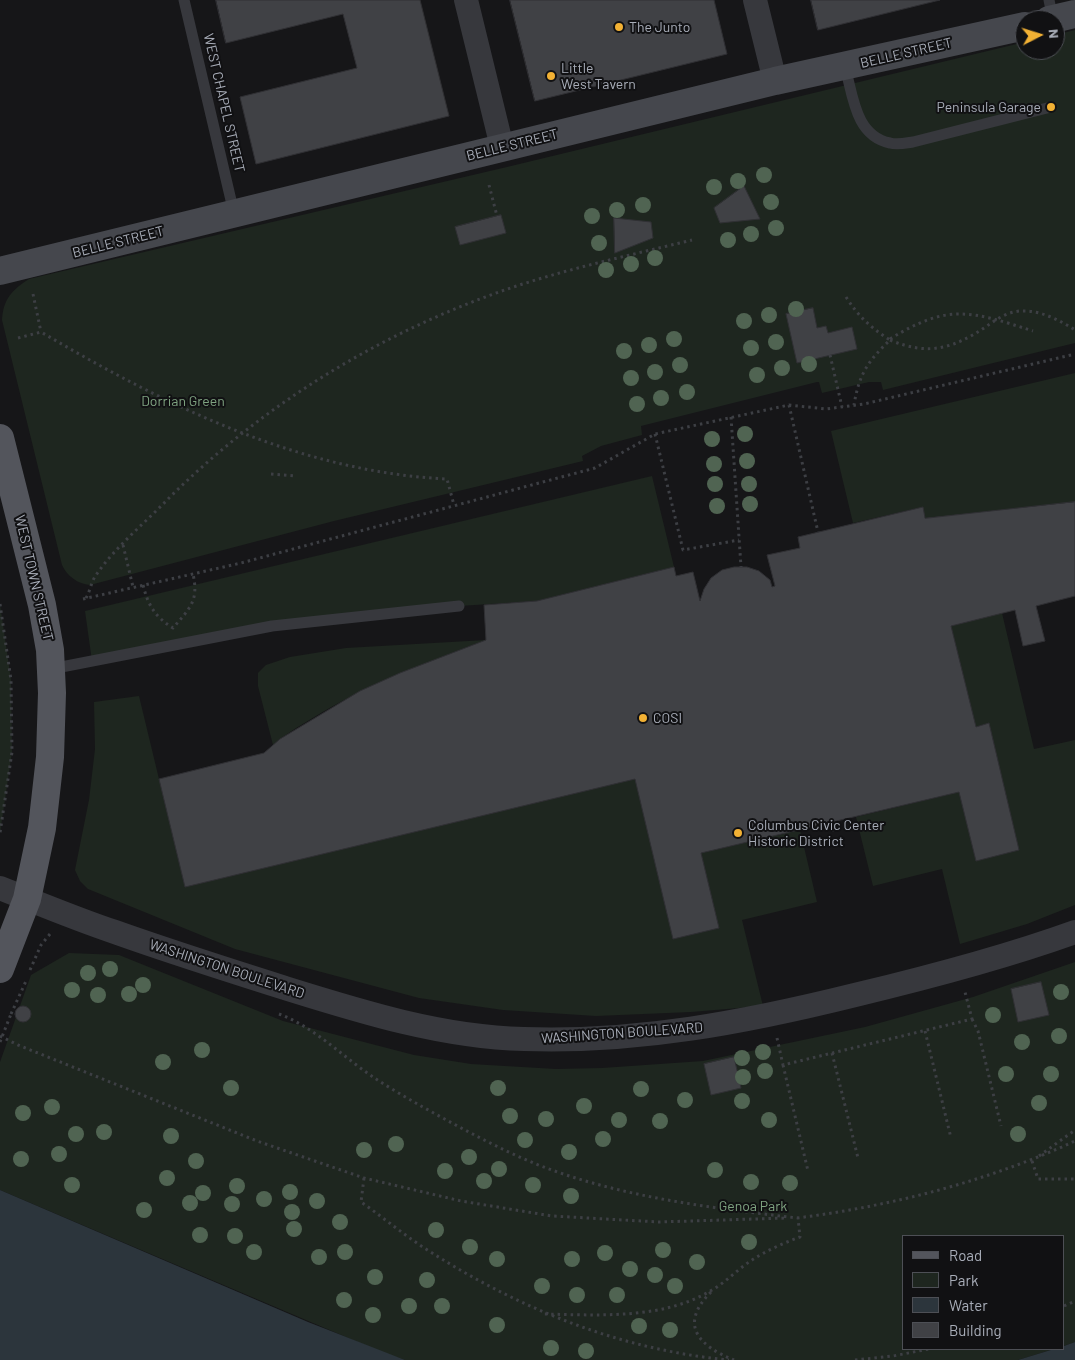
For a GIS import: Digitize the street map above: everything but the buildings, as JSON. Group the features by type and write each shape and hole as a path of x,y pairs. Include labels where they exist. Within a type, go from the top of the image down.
{"main road":[{"name":"WEST TOWN STREET","path":"0,438 42,605 50,650 51,669 50,757 42,828 27,899 0,969"}],"street":[{"path":"466,0 502,147"},
{"path":"755,0 775,81"},
{"name":"BELLE STREET","path":"0,271 775,81 1015,28"},
{"name":"WASHINGTON BOULEVARD","path":"0,888 112,932 370,1014 443,1030 522,1039 584,1039 658,1034 695,1030 766,1017 966,968 1075,932"}],"lane":[{"name":"WEST CHAPEL STREET","path":"184,0 234,213"},
{"path":"845,67 861,125 875,138 891,144 913,142 1051,107"},
{"path":"51,669 272,626 459,606"}],"path":[{"path":"489,185 497,216"},
{"path":"692,240 510,289 447,311 330,370 201,466 123,544 97,574 85,598 241,563 595,468 655,434 789,405 826,409 854,405 1075,354"},
{"path":"32,294 41,332"},
{"path":"846,297 861,318 873,330 890,340 913,348 934,349 955,345 997,319 1013,312 1024,310 1052,318 1075,330"},
{"path":"854,405 857,385 873,356 890,340 912,326 941,315 976,315 997,319 1033,331"},
{"path":"18,338 41,332 110,372 153,394 244,433 311,457 375,472 447,479 454,505"},
{"path":"830,355 842,407"},
{"path":"789,405 818,532"},
{"path":"731,417 740,567"},
{"path":"655,434 683,550 739,540"},
{"path":"272,474 295,476"},
{"path":"123,544 133,587"},
{"path":"143,585 147,601 153,611 163,622 174,628 191,606 195,597 196,589 193,574"},
{"path":"0,604 11,680 12,752 0,833"},
{"path":"830,823 833,834"},
{"path":"0,1042 42,945 50,933 59,931"},
{"path":"964,989 972,1019 978,1031 1001,1126"},
{"path":"270,1011 295,1020 373,1077 470,1132 537,1164 634,1192 719,1209 798,1218"},
{"path":"783,1065 972,1019"},
{"path":"925,1031 951,1138"},
{"path":"776,1035 808,1171"},
{"path":"0,1036 18,1045 257,1141 364,1178 461,1201 552,1216 659,1222 798,1218 914,1196 1032,1161 1075,1141"},
{"path":"832,1053 858,1158"},
{"path":"1032,1161 1075,1130"},
{"path":"1032,1161 1038,1179 1075,1178"},
{"path":"364,1178 361,1202 427,1250 486,1285 544,1314 620,1340 691,1356 729,1360"},
{"path":"734,1360 714,1352 703,1344 696,1331 694,1317 700,1303 715,1288 751,1260 800,1237 798,1218"},
{"path":"544,1314 590,1315 640,1312 681,1304 715,1288"},
{"path":"855,1360 893,1356 924,1350"}],"green space":[{"name":"Dorrian Green","path":"1075,30 1075,343 883,390 881,382 869,382 822,393 819,382 817,382 641,426 642,435 601,446 582,456 583,461 334,521 90,585 73,579 62,565 2,320 6,301 13,291 29,279 507,167 1015,44 1015,60 1065,60 1065,32"},
{"path":"1075,373 1075,502 925,518 923,507 853,523 831,431"},
{"path":"652,476 674,567 537,601 459,606 272,626 92,661 85,611"},
{"path":"0,604 11,680 12,752 0,833"},
{"path":"1002,613 1034,749 1075,740 1075,905 1027,924 960,944 942,869 873,886 856,817 959,792 976,861 1019,850 989,723 976,727 951,626"},
{"path":"486,640 397,675 353,696 286,734 273,745 258,686 258,673 266,665 290,657 346,648"},
{"path":"139,696 185,887 635,779 673,939 719,928 701,853 800,830 817,902 742,920 763,1006 691,1012 596,1016 503,1010 419,998 235,949 88,889 80,881 75,870 89,800 95,749 94,702"},
{"name":"Genoa Park","path":"69,953 119,955 283,1021 414,1055 471,1064 556,1069 602,1068 703,1061 865,1027 973,997 1075,962 1075,1342 1065,1346 1065,1235 902,1235 902,1350 1051,1350 1018,1360 405,1360 386,1354 0,1190 0,1062 31,975"}],"water":[{"path":"0,1190 308,1322 405,1360 0,1360"},
{"path":"1075,1342 1075,1360 1018,1360 1051,1350 1065,1350 1065,1346"}],"place":[{"name":"The Junto","path":"619,27"},
{"name":"Little West Tavern","path":"551,76"},
{"name":"Peninsula Garage","path":"1051,107"},
{"name":"COSI","path":"643,718"},
{"name":"Columbus Civic Center Historic District","path":"738,833"}]}
